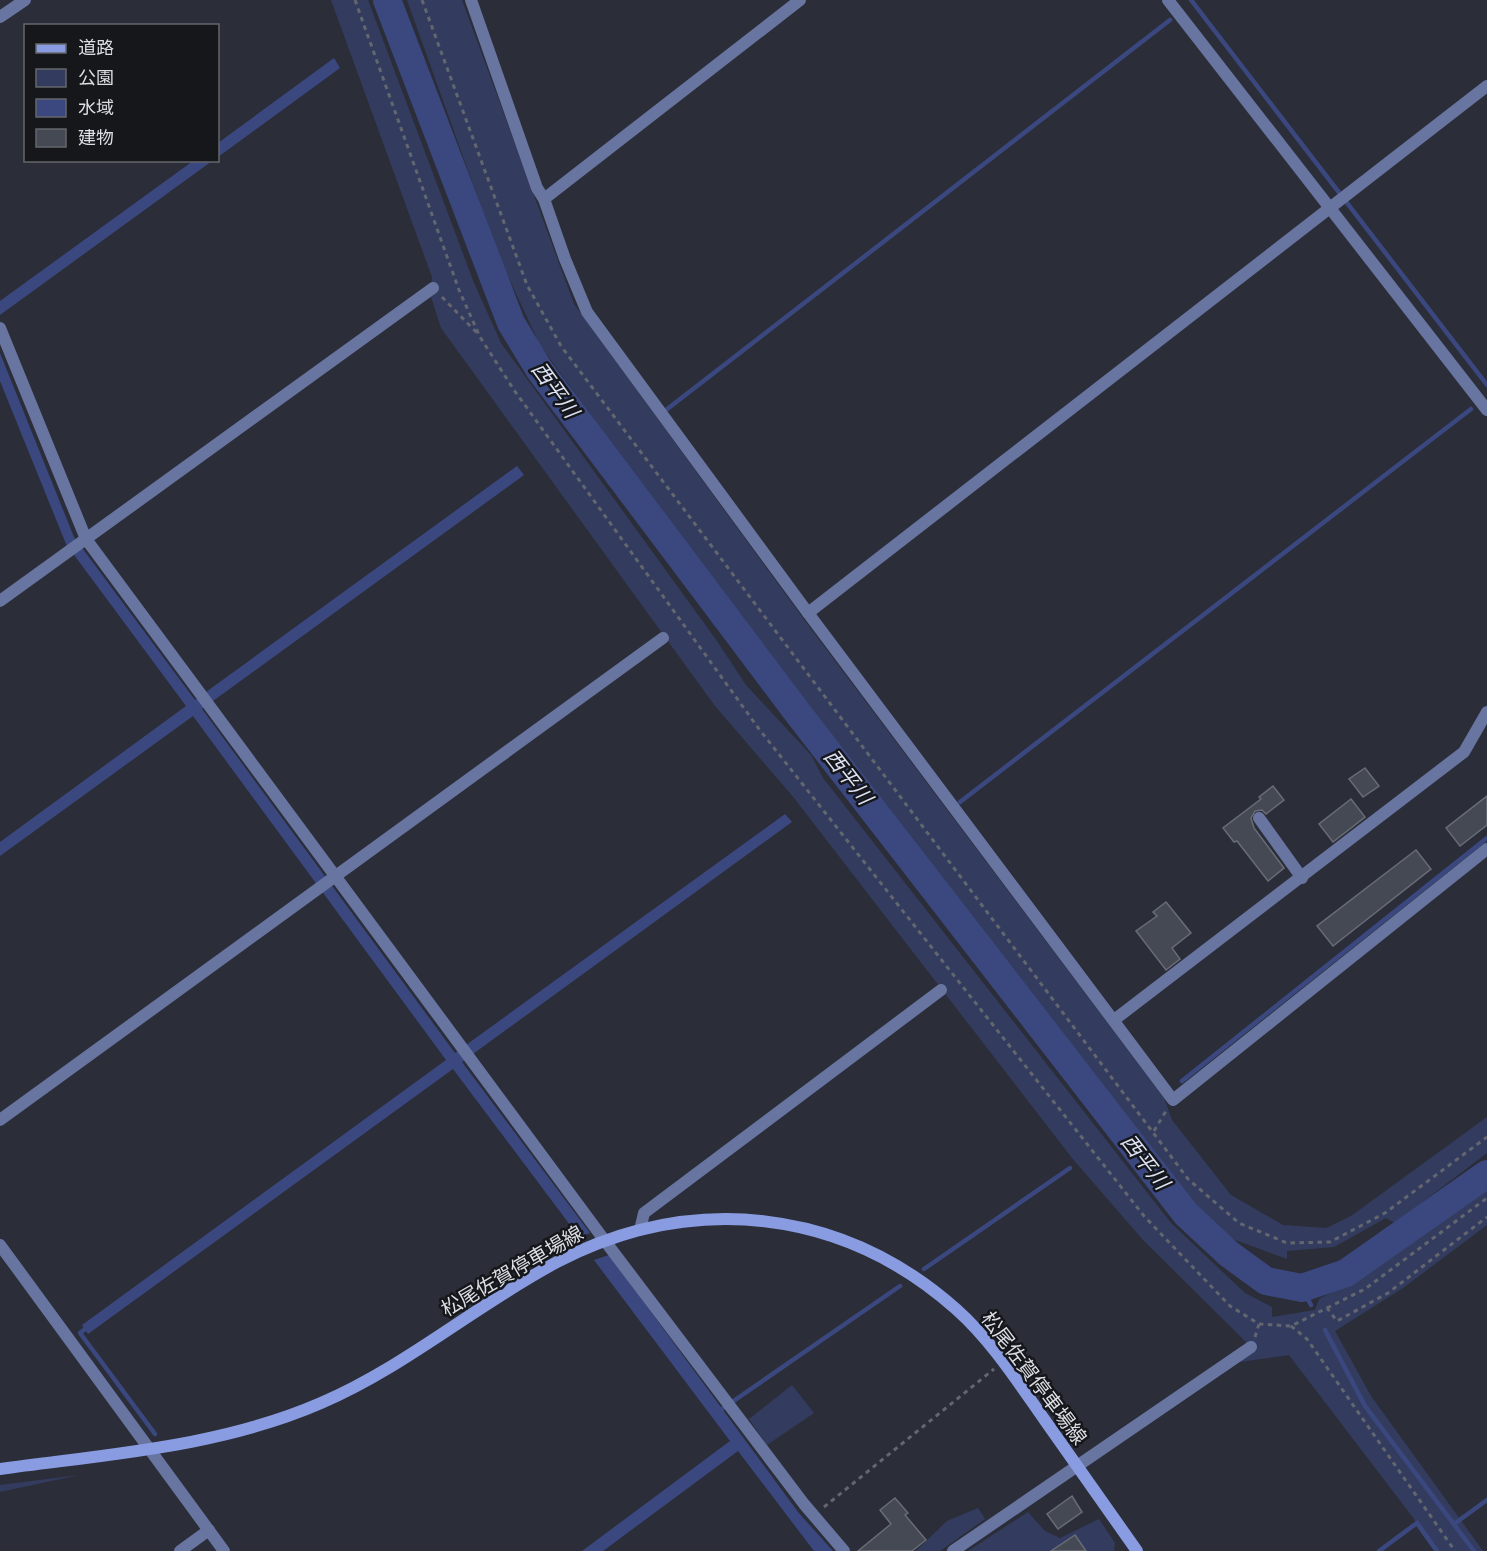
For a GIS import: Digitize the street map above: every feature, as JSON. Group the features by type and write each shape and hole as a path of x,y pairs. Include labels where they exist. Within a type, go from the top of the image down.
{"main road":[{"name":"松尾佐賀停車場線","path":"0,1469 203,1440 263,1426 322,1403 374,1377 550,1267 605,1241 652,1226 723,1218 780,1222 834,1235 876,1254 912,1274 959,1311 1002,1362 1137,1551"}],"street":[{"path":"0,17 25,0"},
{"path":"471,0 537,188 544,199 587,312 808,613 1173,1100 1487,849"},
{"path":"544,199 800,0"},
{"path":"1168,0 1487,410"},
{"path":"808,613 1329,206 1487,86"},
{"path":"0,601 433,288"},
{"path":"0,328 86,539 605,1241 844,1551"},
{"path":"0,1120 663,638"},
{"path":"1114,1020 1464,752 1487,712"},
{"path":"1259,818 1302,878"},
{"path":"640,1230 644,1213 941,990"},
{"path":"0,1245 224,1551"},
{"path":"953,1551 1251,1347"},
{"path":"180,1551 209,1530"}],"path":[{"path":"355,0 459,290 480,337 521,400 759,729 1144,1216 1230,1306 1259,1324 1291,1326 1365,1289 1487,1198"},
{"path":"433,288 480,337"},
{"path":"1153,1132 1173,1100"},
{"path":"1327,1308 1337,1321 1388,1293 1487,1217"},
{"path":"1291,1326 1307,1339 1455,1551"},
{"path":"814,1515 1002,1362"}],"green space":[{"path":"331,0 368,0 474,283 501,343 717,641 746,685 811,755 823,778 1171,1223 1245,1293 1272,1307 1272,1317 1315,1310 1319,1299 1368,1273 1487,1184 1487,1225 1403,1288 1335,1331 1371,1396 1483,1551 1434,1551 1414,1519 1289,1355 1240,1362 1246,1342 1143,1240 1072,1158 794,798 715,706 441,328 431,297 432,277"},
{"path":"407,0 462,0 574,304 805,621 1164,1098 1172,1120 1231,1195 1283,1225 1326,1228 1351,1216 1487,1117 1487,1153 1395,1223 1386,1218 1334,1247 1287,1251 1287,1259 1230,1238 1192,1202 722,595 540,345 499,257"},
{"path":"792,1385 814,1413 767,1445 749,1419"},
{"path":"79,1475 0,1492 0,1485"},
{"path":"978,1508 985,1519 940,1551 916,1551 947,1521"},
{"path":"1028,1512 1045,1531 1060,1538 1099,1519 1115,1543 1114,1551 968,1551"}],"water":[{"path":"334,58 340,68 219,156 219,142"},
{"path":"192,162 211,162 0,315 0,301"},
{"path":"0,353 74,537 195,700 517,466 524,475 202,709 455,1053 785,814 792,822 462,1062 590,1233 579,1237 453,1069 88,1334 82,1325 446,1060 193,716 0,856 0,842 186,706 66,544 0,381"},
{"path":"609,1255 798,1512 833,1551 814,1551 738,1451 603,1551 582,1551 730,1441 594,1260"}],"building":[{"path":"1365,768 1379,786 1363,797 1349,779"},
{"path":"1273,786 1284,800 1266,814 1262,810 1255,811 1251,818 1254,828 1284,868 1268,881 1237,841 1234,842 1223,828 1261,799 1259,797"},
{"path":"1487,796 1487,825 1460,846 1446,828"},
{"path":"1351,799 1365,817 1333,842 1319,824"},
{"path":"1416,850 1431,869 1333,946 1317,926"},
{"path":"1166,902 1191,933 1172,948 1180,959 1166,970 1136,931 1157,916 1153,912"},
{"path":"1072,1496 1082,1512 1058,1529 1047,1514"},
{"path":"895,1498 908,1513 905,1515 926,1540 912,1551 858,1551 891,1524 880,1510"},
{"path":"1075,1535 1086,1551 1051,1551"}],"waterway":[{"name":"西平川","path":"387,0 511,323 539,369 797,712 1186,1214 1229,1254 1266,1281 1302,1288 1346,1273 1487,1174"},
{"path":"1191,0 1487,385"},
{"path":"666,410 1170,20"},
{"path":"960,802 1471,409"},
{"path":"1182,1081 1487,838"},
{"path":"924,1269 1070,1168"},
{"path":"719,1411 900,1286"},
{"path":"1302,1288 1311,1305"},
{"path":"85,1329 80,1333 155,1434"},
{"path":"1325,1330 1365,1406 1474,1551"},
{"path":"1454,1524 1487,1500"},
{"path":"1379,1551 1417,1523 1437,1551"}]}
